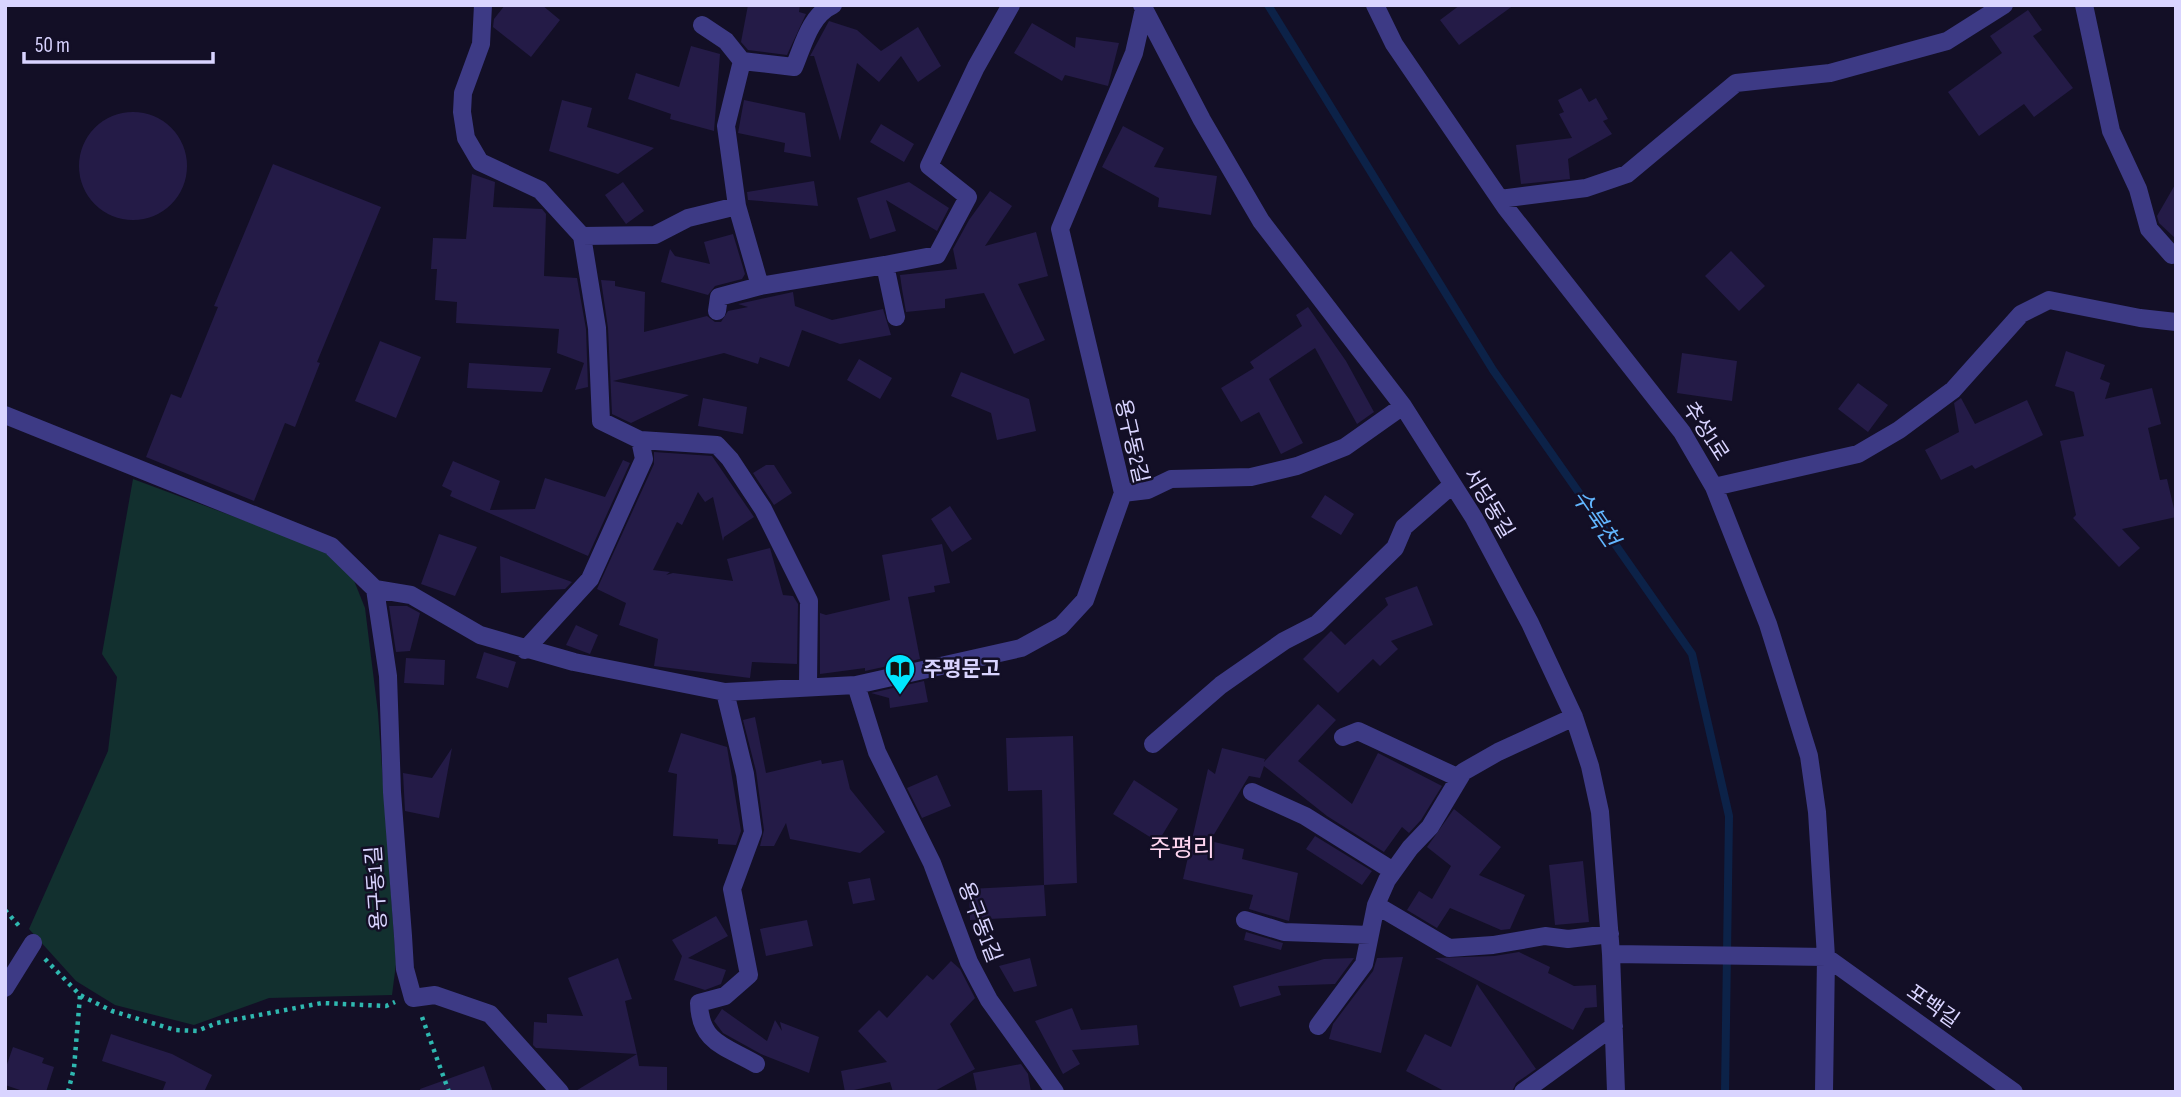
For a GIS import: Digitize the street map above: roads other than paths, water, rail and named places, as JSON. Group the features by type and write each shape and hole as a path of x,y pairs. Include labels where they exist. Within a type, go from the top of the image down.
{"street":[{"path":"483,5 481,44 463,93 461,112 466,138 481,162 540,190 582,236 597,328 601,421 640,440 716,445 730,460 763,509 809,601 808,685"},
{"path":"702,25 726,41 742,61 794,67 813,23 824,9 833,5"},
{"path":"717,311 719,297 760,286 937,255 968,197 929,166 976,66 1011,5"},
{"name":"추성1로","path":"1375,5 1394,44 1500,200 1682,432 1714,487 1768,624 1809,756 1817,811 1826,957"},
{"path":"1500,200 1586,188 1627,174 1735,83 1830,73 1947,41 2004,5"},
{"path":"2084,5 2111,131 2138,189 2149,229 2172,255"},
{"name":"서당동길","path":"1143,7 1195,108 1261,221 1403,406 1474,518 1518,600 1574,717 1590,766 1600,812 1610,934 1616,1092"},
{"name":"용구동2길","path":"375,589 411,595 480,635 524,650 726,692 808,685 856,685 1021,648 1061,626 1085,600 1123,494 1060,229 1134,53 1143,7"},
{"path":"742,61 726,126 737,206 760,286"},
{"path":"582,236 654,235 688,218 737,206"},
{"path":"885,265 896,317"},
{"path":"1714,487 1858,454 1899,430 1953,390 2021,314 2049,300 2140,318 2176,322"},
{"path":"1123,494 1148,490 1171,479 1251,477 1297,466 1345,447 1403,406"},
{"path":"5,415 331,546 375,589"},
{"path":"524,650 590,579 644,459 640,440"},
{"path":"1153,744 1221,685 1284,641 1317,624 1395,548 1404,527 1451,485"},
{"name":"용구동1길","path":"375,589 388,676 392,793 402,936 405,969 412,998 435,995 490,1014 560,1092"},
{"name":"용구동1길","path":"856,685 877,751 932,863 969,962 989,1000 1048,1090"},
{"path":"726,692 745,774 753,832 732,889 749,975 725,996 699,1003 700,1023 708,1037 757,1064"},
{"path":"1318,1026 1364,964 1376,905 1393,871 1430,827 1463,772 1498,752 1574,717"},
{"path":"1343,737 1358,731 1459,778"},
{"path":"1252,792 1305,817 1393,871"},
{"path":"1376,905 1449,948 1493,946 1545,936 1567,939 1610,934"},
{"path":"1245,920 1284,932 1370,935"},
{"path":"5,988 33,943"},
{"path":"1611,954 1826,957 1824,1092"},
{"name":"포백길","path":"1826,957 2014,1092"},
{"path":"1523,1092 1614,1026"}],"waterway":[{"name":"수북천","path":"1268,5 1493,370 1692,654 1729,816 1725,1092"}],"place":[{"name":"주평문고","path":"900,696"}],"district":[{"name":"주평리","path":"1182,848"}]}
